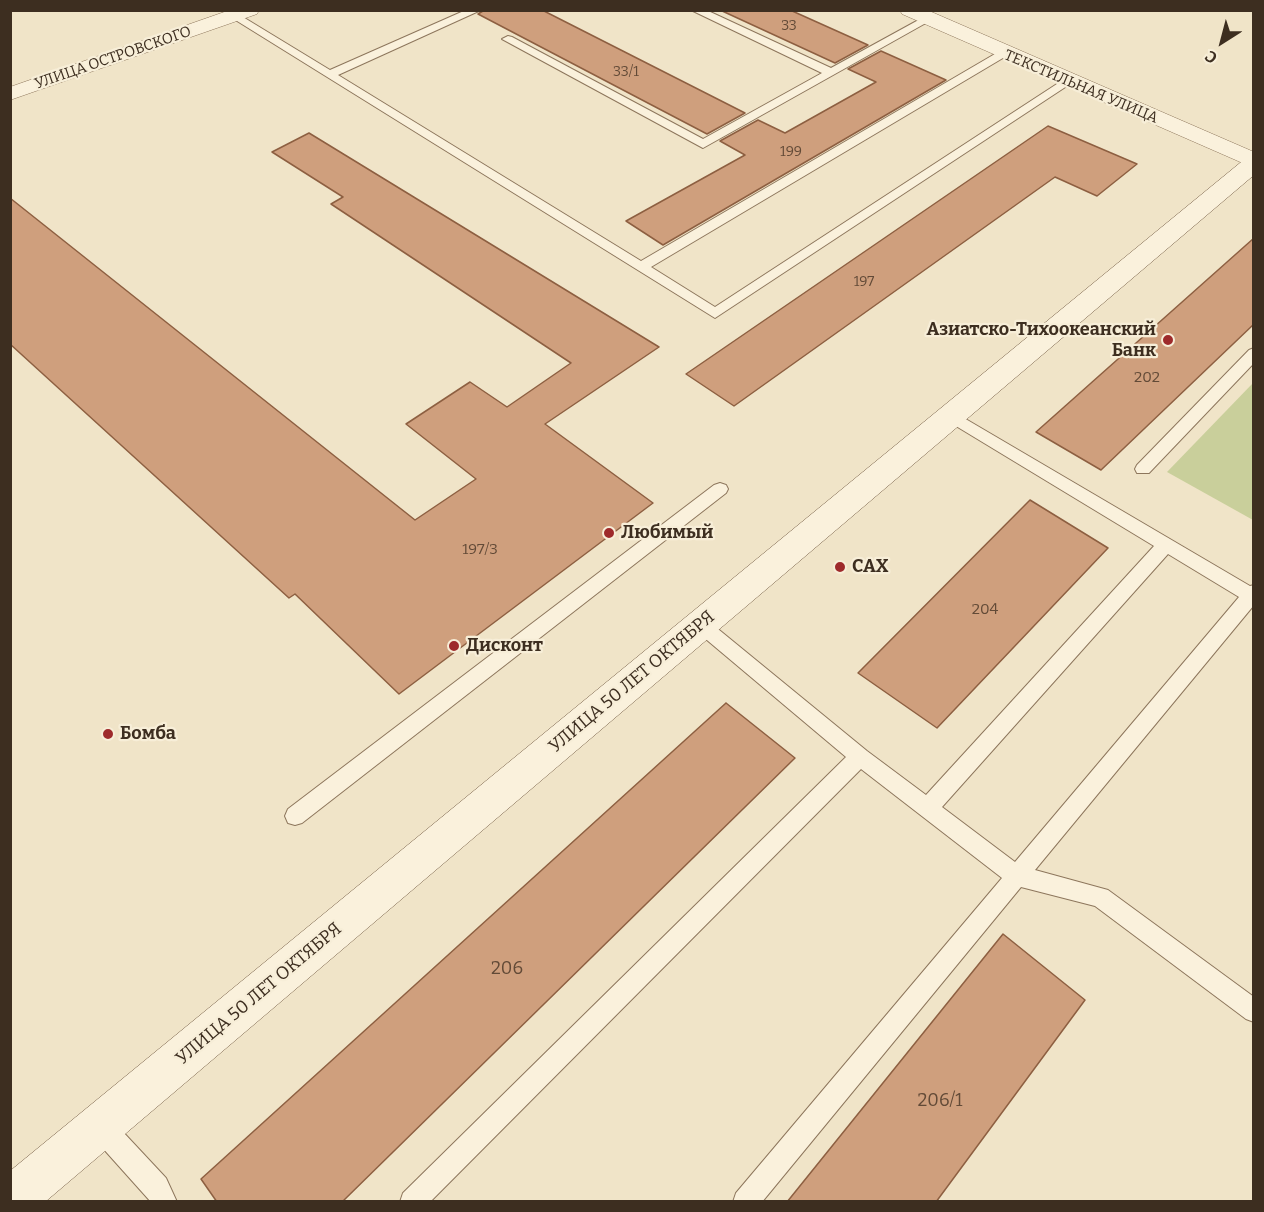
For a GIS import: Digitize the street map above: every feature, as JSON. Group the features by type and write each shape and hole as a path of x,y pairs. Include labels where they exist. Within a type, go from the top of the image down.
{"main road":[{"name":"УЛИЦА ОСТРОВСКОГО","path":"10,94 242,13"},
{"name":"ТЕКСТИЛЬНАЯ УЛИЦА","path":"918,15 1251,169"},
{"name":"УЛИЦА 50 ЛЕТ ОКТЯБРЯ","path":"14,1190 100,1126 1251,169"}],"lane":[{"path":"329,75 476,10"},
{"path":"696,10 831,73"},
{"path":"242,13 329,75 715,313 1067,82"},
{"path":"508,39 703,144 831,73 918,15"},
{"path":"641,267 1004,53"},
{"path":"1143,469 1254,353"},
{"path":"745,1202 1253,595 952,416"},
{"path":"295,816 720,489"},
{"path":"928,808 1166,544"},
{"path":"701,625 860,757 1017,876 1100,897 1254,1011"},
{"path":"412,1202 860,757"},
{"path":"100,1126 157,1187 165,1202"}],"green space":[{"path":"1253,383 1253,520 1167,472"}],"building":[{"path":"720,10 790,10 868,45 835,63"},
{"path":"483,11 544,11 745,113 707,134 478,14"},
{"path":"881,51 946,80 663,245 626,221 745,155 720,141 758,120 785,133 876,82 848,69"},
{"path":"1048,126 1137,164 1097,196 1055,177 734,406 686,374"},
{"path":"309,133 659,347 545,424 653,503 399,694 295,594 289,598 10,344 10,198 415,520 476,479 406,424 470,382 507,407 571,363 331,204 343,197 272,152"},
{"path":"1254,238 1254,324 1101,470 1036,432"},
{"path":"1030,500 1108,548 937,728 858,673"},
{"path":"726,703 795,758 342,1202 217,1202 201,1179"},
{"path":"1003,934 1085,1000 936,1202 787,1202"}],"place":[{"name":"Азиатско-Тихоокеанский Банк","path":"1168,340"},
{"name":"Любимый","path":"609,533"},
{"name":"САХ","path":"840,567"},
{"name":"Дисконт","path":"454,646"},
{"name":"Бомба","path":"108,734"}]}
